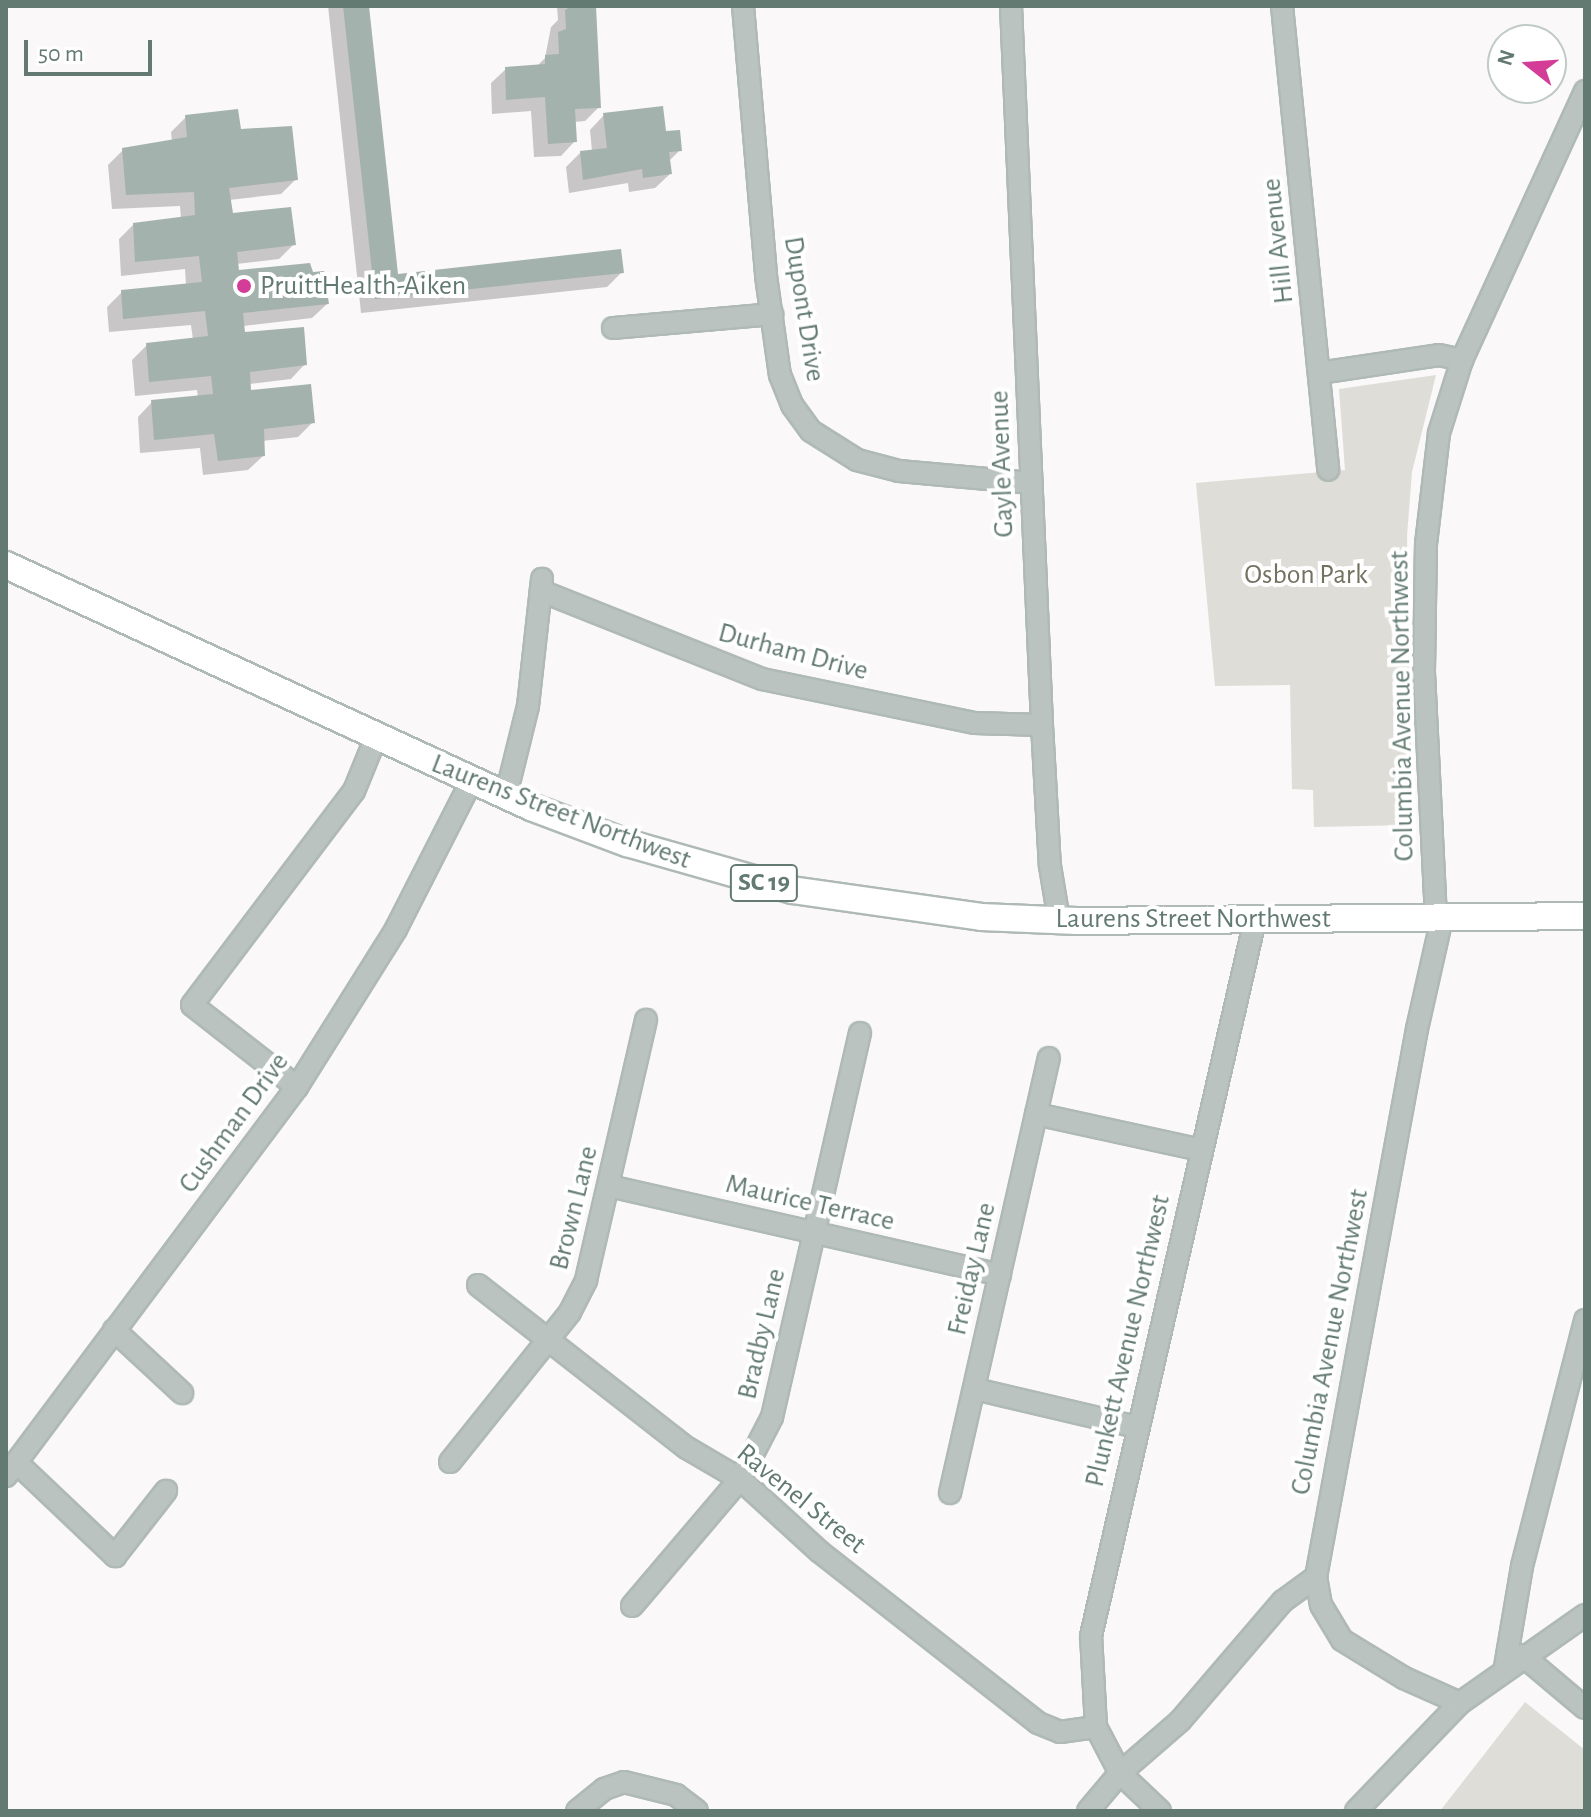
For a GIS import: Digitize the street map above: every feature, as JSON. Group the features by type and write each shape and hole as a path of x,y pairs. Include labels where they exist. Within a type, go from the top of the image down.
{"main road":[{"name":"Laurens Street Northwest","path":"6,565 506,795 627,843 792,890 981,917 1059,920 1585,916"}],"street":[{"name":"Dupont Drive","path":"743,6 772,314 785,391 801,419 824,441 857,460 899,471 1031,483"},
{"name":"Gayle Avenue","path":"1011,6 1042,725 1050,866 1059,920"},
{"name":"Hill Avenue","path":"1283,6 1328,470"},
{"name":"Columbia Avenue Northwest","path":"1460,1703 1404,1678 1342,1640 1321,1605 1316,1577 1439,918 1424,670 1426,544 1439,433 1462,360 1585,91"},
{"path":"613,328 772,314"},
{"path":"1319,373 1439,355 1462,360"},
{"name":"Durham Drive","path":"506,795 528,706 541,584 762,679 975,723 1042,725"},
{"path":"297,1087 192,1005 354,791 376,737"},
{"name":"Cushman Drive","path":"11,1469 297,1087 396,929 472,780"},
{"name":"Plunkett Avenue Northwest","path":"1120,1773 1096,1727 1091,1636 1255,920"},
{"name":"Brown Lane","path":"450,1462 549,1337 586,1280 646,1020"},
{"name":"Bradby Lane","path":"632,1606 740,1479 779,1398 860,1033"},
{"name":"Freiday Lane","path":"950,1493 1049,1058"},
{"path":"1036,1114 1201,1150"},
{"name":"Maurice Terrace","path":"609,1186 1000,1275"},
{"name":"Ravenel Street","path":"478,1285 549,1337 687,1448 740,1479 820,1552 1038,1723 1060,1732 1096,1727"},
{"path":"1514,1661 1522,1566 1585,1320"},
{"path":"114,1330 182,1393"},
{"path":"975,1389 1137,1427"},
{"path":"11,1469 115,1556 166,1491"},
{"path":"1088,1811 1120,1773 1180,1721 1283,1601 1316,1577"},
{"path":"1356,1811 1460,1703 1514,1661 1584,1616"},
{"path":"1514,1661 1585,1708"},
{"path":"1120,1773 1160,1811"},
{"path":"577,1811 604,1789 624,1782 676,1795 697,1811"}],"green space":[{"name":"Osbon Park","path":"1436,375 1412,472 1407,536 1412,825 1314,827 1313,790 1292,789 1290,685 1215,686 1196,483 1345,470 1339,389"},
{"path":"1525,1702 1585,1750 1585,1811 1440,1811"}],"building":[{"path":"343,6 369,6 398,274 621,249 624,273 375,299"},
{"path":"572,6 596,6 601,108 575,109 577,142 548,144 545,97 506,100 505,67 545,64 545,55 559,54 558,32 566,29 565,10"},
{"path":"663,106 666,131 680,130 682,151 669,152 672,174 643,178 642,169 583,180 580,151 607,148 603,113"},
{"name":"PruittHealth-Aiken","path":"238,109 241,129 292,126 298,180 229,188 233,213 291,207 296,245 237,252 239,270 310,263 313,272 324,271 329,304 243,313 245,332 304,327 307,365 250,372 251,390 311,384 315,423 264,429 265,456 218,461 214,434 154,440 151,400 213,394 211,376 149,382 146,343 208,336 205,311 123,319 121,290 202,282 199,256 135,262 133,223 195,215 194,192 126,195 122,148 187,137 185,115"}],"place":[{"name":"PruittHealth-Aiken","path":"244,286"}]}
